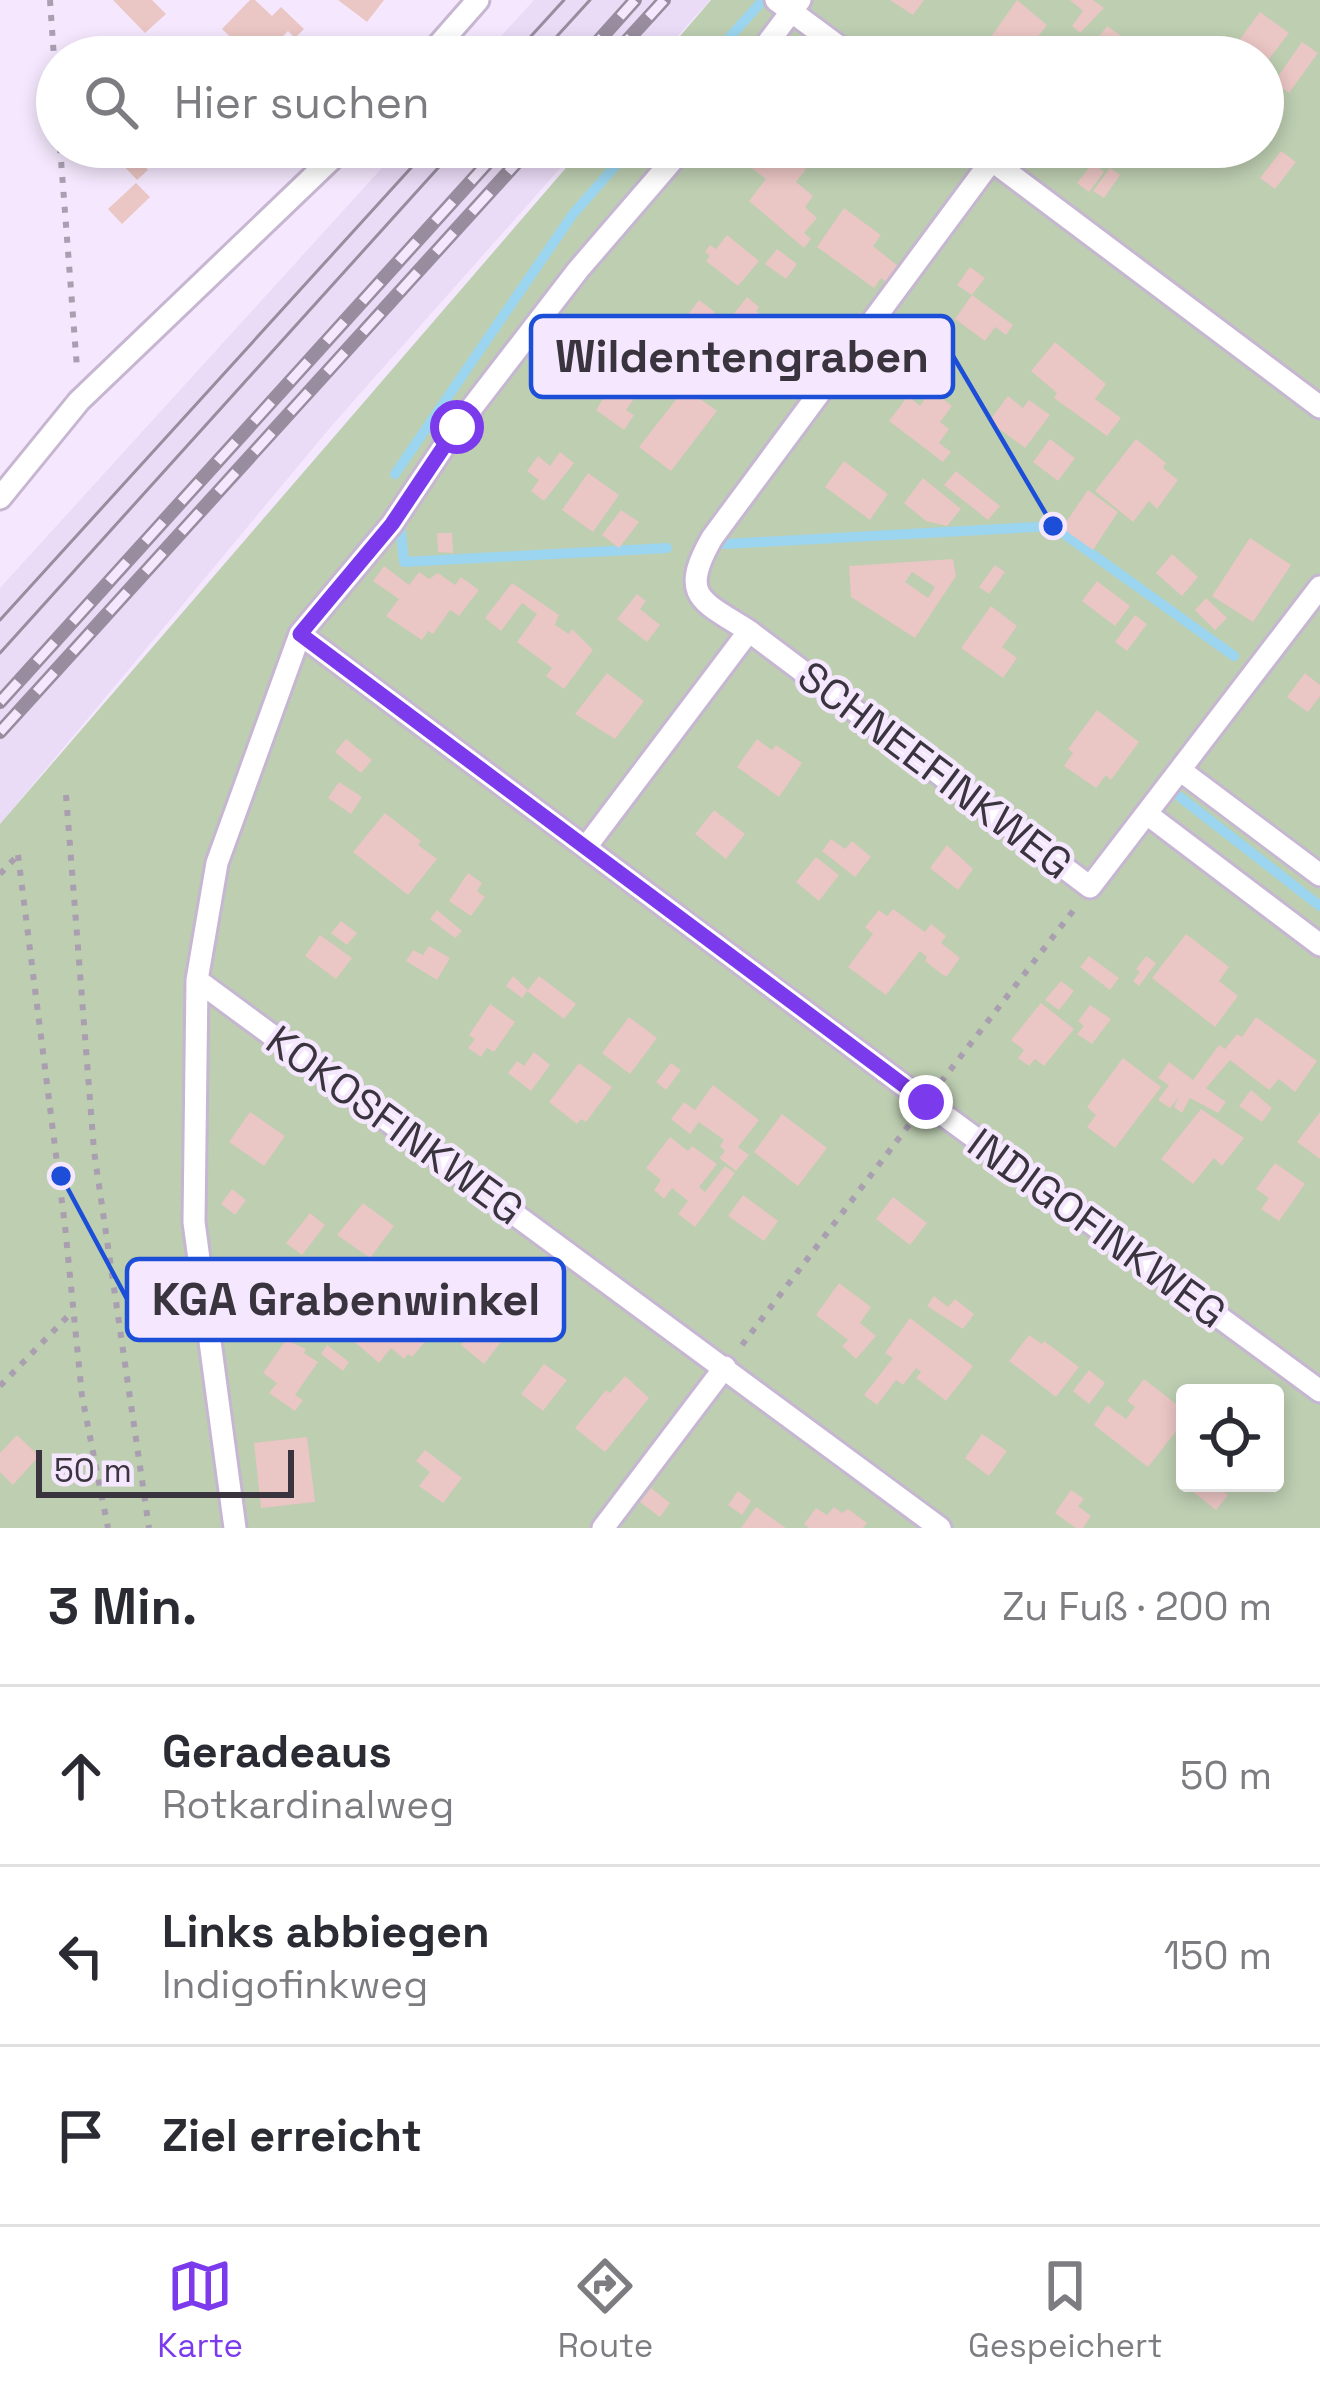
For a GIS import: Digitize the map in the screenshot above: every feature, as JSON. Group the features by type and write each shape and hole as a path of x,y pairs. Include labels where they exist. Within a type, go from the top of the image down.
{"lane":[{"path":"446,36 478,0"},
{"path":"770,36 789,4 828,36"},
{"path":"0,499 79,401 322,168"},
{"path":"235,1528 194,1222 196,980 217,863 300,634 392,524 457,427 578,270 666,168"},
{"name":"SCHNEEFINKWEG","path":"972,168 712,538 693,571 695,585 707,604 1090,887 1320,586"},
{"path":"1003,168 1320,407"},
{"path":"586,848 749,631"},
{"name":"INDIGOFINKWEG","path":"300,634 1320,1391"},
{"path":"1180,770 1320,875"},
{"path":"1147,814 1320,945"},
{"name":"KOKOSFINKWEG","path":"196,980 940,1528"},
{"path":"603,1528 725,1367"}],"path":[{"path":"50,0 52,36"},
{"path":"62,168 79,401"},
{"path":"67,795 94,1151 149,1528"},
{"path":"0,874 18,855 82,1396 108,1528"},
{"path":"0,1386 74,1310"}],"shaded area":[{"path":"534,0 710,0 678,36 501,36"},
{"path":"382,168 560,168 334,423 0,824 0,588"}],"green space":[{"path":"711,0 1320,0 1320,1528 0,1528 0,824 566,168 1284,168 1284,36 680,36"}],"building":[{"path":"113,0 152,0 166,14 145,33"},
{"path":"255,0 272,16 281,7 304,29 297,36 288,31 283,36 229,36 222,29"},
{"path":"338,0 384,0 367,22"},
{"path":"890,0 924,0 913,15"},
{"path":"1017,0 1047,25 1038,36 992,36"},
{"path":"1070,0 1093,0 1104,8 1080,33 1072,26 1083,11"},
{"path":"1260,12 1289,33 1284,40 1242,36"},
{"path":"1107,26 1121,36 1100,36"},
{"path":"1302,42 1318,53 1289,93 1284,89 1284,68"},
{"path":"1284,153 1296,162 1275,189 1260,178 1268,168 1284,168"},
{"path":"126,168 146,168 137,180"},
{"path":"752,168 806,169 796,182 813,196 805,207 817,218 804,233 811,239 804,248 749,201 766,179"},
{"path":"1089,168 1104,172 1089,192 1077,183"},
{"path":"1110,168 1120,175 1104,198 1093,191"},
{"path":"136,183 150,197 122,224 108,209"},
{"path":"844,208 881,235 873,246 898,266 886,282 881,278 874,288 817,247"},
{"path":"727,235 759,261 738,286 706,261 710,245 716,249"},
{"path":"777,249 797,264 786,279 765,264"},
{"path":"970,267 985,278 972,295 957,285"},
{"path":"972,295 1013,325 1006,335 995,327 985,341 955,319"},
{"path":"747,297 763,317 750,335 740,327 733,337 722,329"},
{"path":"699,300 715,312 689,346 673,334"},
{"path":"1055,342 1106,384 1095,399 1121,418 1107,436 1054,398 1057,393 1031,371"},
{"path":"612,376 638,393 626,410 634,415 624,430 596,410"},
{"path":"685,388 717,411 671,471 639,447"},
{"path":"931,390 952,406 940,422 949,429 939,443 951,452 943,462 889,421 908,396 920,406"},
{"path":"1008,396 1023,408 1029,400 1050,415 1025,448 989,421"},
{"path":"1050,439 1075,458 1058,481 1033,462"},
{"path":"1136,439 1166,463 1163,468 1178,480 1157,509 1149,501 1133,522 1095,491"},
{"path":"560,452 574,463 544,501 531,491 539,480 527,471 538,456 550,466"},
{"path":"844,461 888,494 870,520 825,487"},
{"path":"956,471 1000,506 988,520 944,485"},
{"path":"588,473 619,495 593,532 562,510"},
{"path":"923,478 961,509 947,526 926,521 904,503"},
{"path":"1088,490 1118,512 1093,550 1062,528"},
{"path":"621,510 639,522 619,548 602,535"},
{"path":"437,533 452,533 453,553 438,552"},
{"path":"1250,538 1291,565 1253,622 1212,596"},
{"path":"1172,554 1198,577 1182,596 1156,573"},
{"path":"953,559 956,576 915,638 851,597 849,566","holes":["912,572 935,587 928,598 905,582"]},
{"path":"995,565 1005,572 989,594 979,587"},
{"path":"384,566 409,585 419,572 429,579 438,573 455,585 461,577 479,590 459,616 450,610 433,634 428,631 422,640 386,616 399,599 373,581"},
{"path":"1097,581 1130,606 1115,626 1082,601"},
{"path":"512,583 559,615 555,625 569,634 572,629 593,650 564,689 546,676 552,668 517,642 537,614 522,603 501,631 485,618"},
{"path":"637,594 646,601 640,609 660,625 647,642 617,619"},
{"path":"1206,598 1227,618 1215,630 1195,610"},
{"path":"991,606 1017,626 1002,647 1017,658 1003,678 961,648"},
{"path":"1135,615 1147,624 1127,651 1115,642"},
{"path":"607,673 644,701 615,739 575,714"},
{"path":"1305,673 1320,685 1320,696 1308,712 1287,697"},
{"path":"1097,710 1139,742 1111,780 1106,775 1096,788 1064,766 1073,753 1068,749"},
{"path":"346,739 372,760 361,773 335,752"},
{"path":"757,739 772,750 776,745 802,763 779,797 737,767"},
{"path":"339,782 362,797 351,814 328,798"},
{"path":"714,810 745,834 726,859 695,834"},
{"path":"385,813 437,859 408,895 353,852"},
{"path":"831,839 845,849 852,841 871,857 855,877 822,851"},
{"path":"947,845 973,869 958,890 930,868"},
{"path":"816,857 839,875 819,901 796,882"},
{"path":"468,873 482,883 477,891 485,897 471,916 449,901"},
{"path":"893,909 925,932 931,924 946,936 941,943 960,958 947,976 925,961 920,951 886,995 848,967 873,934 865,927 879,910 887,916"},
{"path":"437,910 462,931 455,938 430,919"},
{"path":"341,921 357,933 347,945 331,933"},
{"path":"1186,934 1229,967 1219,981 1238,996 1215,1027 1152,978"},
{"path":"320,935 352,958 336,979 305,956"},
{"path":"429,946 450,958 437,980 406,961 413,950 423,955"},
{"path":"1089,956 1119,978 1110,990 1080,967"},
{"path":"1146,956 1156,963 1139,986 1133,981"},
{"path":"513,976 528,990 539,976 576,1004 564,1019 527,991 522,998 506,986"},
{"path":"1061,981 1074,991 1059,1010 1045,1000"},
{"path":"1041,1003 1074,1029 1044,1066 1035,1059 1029,1066 1018,1058 1024,1050 1011,1040"},
{"path":"490,1004 515,1022 494,1052 487,1048 481,1057 468,1048 475,1039 469,1035"},
{"path":"1090,1005 1111,1019 1092,1044 1077,1034 1084,1026 1078,1021"},
{"path":"629,1017 657,1038 630,1074 602,1053"},
{"path":"1256,1017 1317,1061 1295,1092 1279,1079 1269,1090 1230,1060 1206,1088 1226,1102 1218,1113 1190,1098 1182,1113 1174,1107 1179,1097 1170,1108 1158,1100 1169,1085 1158,1078 1169,1062 1193,1080 1219,1045 1225,1049 1237,1034 1242,1037"},
{"path":"534,1052 550,1065 531,1091 508,1073 517,1061 524,1066"},
{"path":"1123,1058 1161,1087 1115,1148 1087,1127 1096,1115 1087,1107"},
{"path":"579,1063 612,1087 586,1122 581,1119 577,1124 549,1102"},
{"path":"671,1063 681,1070 666,1090 656,1082"},
{"path":"713,1085 759,1120 738,1147 749,1155 736,1171 719,1158 725,1151 720,1146 724,1140 699,1122 690,1134 671,1119 684,1102 695,1110"},
{"path":"1251,1090 1272,1108 1262,1122 1239,1106"},
{"path":"1201,1109 1244,1138 1222,1166 1214,1158 1193,1184 1161,1159"},
{"path":"250,1112 285,1136 264,1166 229,1142"},
{"path":"1320,1112 1320,1159 1297,1142"},
{"path":"782,1114 827,1148 798,1186 754,1152"},
{"path":"670,1137 717,1164 699,1187 705,1192 725,1166 735,1173 695,1227 678,1214 688,1201 672,1188 664,1199 654,1190 661,1180 646,1168"},
{"path":"1275,1163 1305,1184 1279,1221 1261,1209 1269,1198 1256,1189"},
{"path":"232,1189 246,1200 235,1215 221,1204"},
{"path":"743,1195 778,1221 764,1241 728,1216"},
{"path":"893,1197 927,1223 910,1245 876,1219"},
{"path":"363,1203 394,1226 370,1258 337,1235"},
{"path":"310,1213 325,1225 302,1255 286,1243"},
{"path":"839,1283 871,1307 860,1323 876,1336 856,1359 842,1346 848,1340 816,1315"},
{"path":"934,1296 948,1307 955,1299 974,1314 963,1329 927,1306"},
{"path":"371,1306 382,1316 370,1330 376,1335 392,1316 398,1321 406,1312 419,1322 411,1332 424,1343 412,1357 408,1354 404,1359 391,1348 379,1363 350,1338"},
{"path":"910,1318 973,1366 946,1401 916,1378 921,1372 916,1368 903,1385 896,1380 877,1405 864,1395 893,1358 885,1353"},
{"path":"481,1320 504,1338 484,1364 461,1345"},
{"path":"1029,1335 1079,1367 1056,1397 1009,1361"},
{"path":"286,1340 306,1349 304,1353 318,1362 295,1395 303,1400 295,1411 269,1393 277,1383 263,1373"},
{"path":"327,1345 349,1362 343,1371 321,1354"},
{"path":"544,1364 567,1380 543,1411 521,1394"},
{"path":"1089,1370 1105,1383 1089,1404 1073,1391"},
{"path":"625,1376 649,1398 605,1452 575,1428 606,1390 610,1393"},
{"path":"1144,1379 1176,1404 1176,1431 1148,1467 1094,1425 1107,1405 1126,1419 1135,1407 1127,1401"},
{"path":"982,1434 1007,1451 989,1476 965,1458"},
{"path":"17,1435 39,1456 13,1485 0,1472 0,1453"},
{"path":"307,1437 315,1502 261,1508 254,1443"},
{"path":"425,1450 462,1478 443,1503 419,1486 430,1472 416,1461"},
{"path":"651,1488 670,1503 660,1517 640,1502"},
{"path":"1071,1490 1084,1499 1078,1506 1091,1516 1083,1528 1055,1513"},
{"path":"738,1491 751,1501 742,1515 728,1505"},
{"path":"1193,1492 1224,1492 1228,1495 1216,1510"},
{"path":"756,1507 786,1528 741,1528"},
{"path":"834,1507 842,1513 848,1509 867,1523 863,1528 809,1528 804,1524 816,1508 827,1515"}],"waterway":[{"path":"731,36 763,0"},
{"path":"395,474 573,214 614,168"},
{"path":"724,544 1053,526 1234,656"},
{"path":"401,532 404,562 667,548"},
{"path":"1180,797 1320,906"}],"tram line":[{"path":"531,36 564,0"},
{"path":"557,36 590,0"},
{"path":"0,620 411,168"},
{"path":"0,653 438,168"}],"railway":[{"path":"603,36 635,0"},
{"path":"631,36 664,0"},
{"path":"0,702 483,168"},
{"path":"0,732 512,168"}],"place":[{"name":"Wildentengraben","path":"1053,526"},
{"name":"KGA Grabenwinkel","path":"61,1176"}],"route":[{"path":"457,427 392,524 300,634 926,1102"}]}
